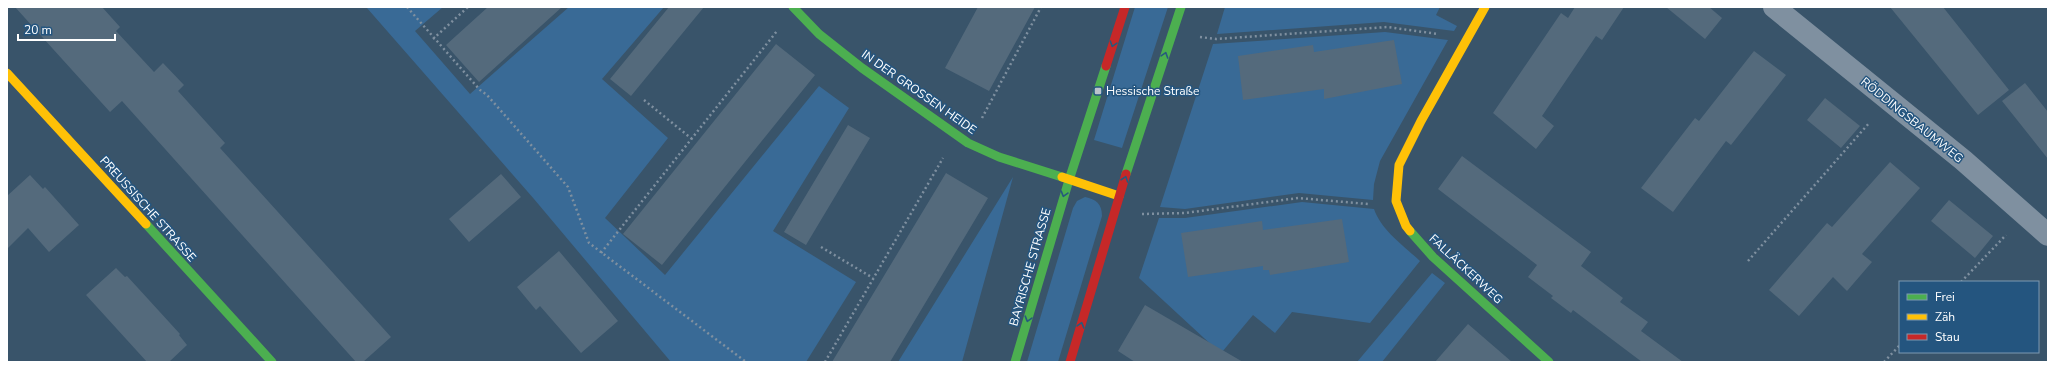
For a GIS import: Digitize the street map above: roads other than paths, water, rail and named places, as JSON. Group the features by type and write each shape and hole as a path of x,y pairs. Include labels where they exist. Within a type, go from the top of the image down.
{"street":[{"name":"BAYRISCHE STRASSE","path":"1015,362 1069,180 1125,7"},
{"path":"1070,362 1119,196 1180,7"},
{"name":"FALLÄCKERWEG","path":"1484,7 1421,121 1399,165 1396,201 1406,226 1433,257 1549,362"},
{"name":"RÖDDINGSBAUMWEG","path":"1774,7 1888,101 1963,160 2048,235"},
{"name":"IN DER GROSSEN HEIDE","path":"794,8 819,34 862,68 956,135 999,157 1069,180"},
{"name":"PREUSSISCHE STRASSE","path":"7,73 272,362"},
{"path":"1069,180 1119,196"}],"place":[{"name":"Hessische Straße","path":"1098,91"}]}
